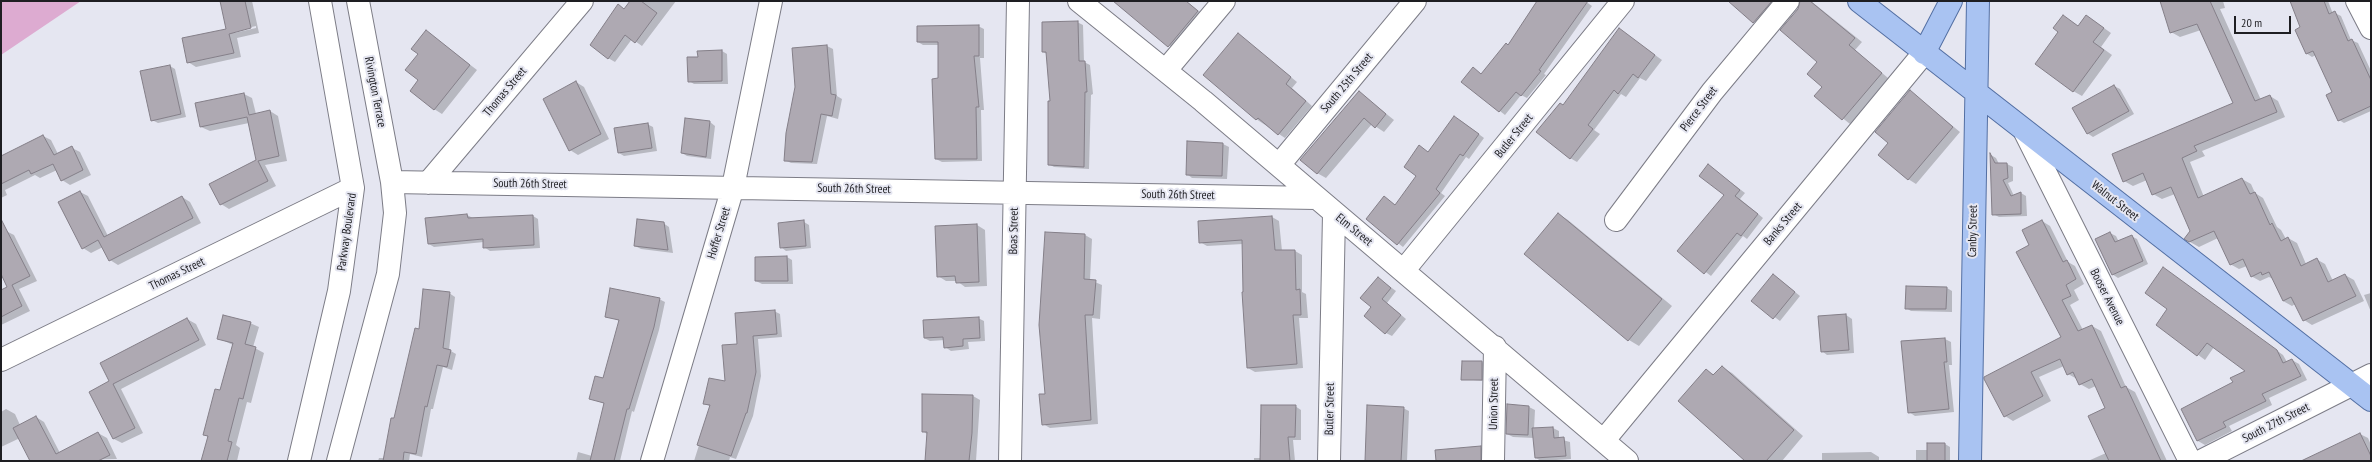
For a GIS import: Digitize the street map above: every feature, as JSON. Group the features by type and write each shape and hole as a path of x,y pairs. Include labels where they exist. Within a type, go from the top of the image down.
{"main road":[{"name":"Walnut Street","path":"1859,1 1976,94 2371,400"},
{"name":"Banks Street","path":"1924,53 1951,1"},
{"name":"Canby Street","path":"1970,461 1978,1"}],"street":[{"name":"Parkway Boulevard","path":"299,461 339,291 353,188 320,1"},
{"name":"Rivington Terrace","path":"358,1 392,182"},
{"name":"Thomas Street","path":"428,183 582,1"},
{"name":"Hoffer Street","path":"652,461 733,187 771,1"},
{"name":"Boas Street","path":"1010,461 1018,1"},
{"name":"Elm Street","path":"1079,1 1166,70 1279,165 1334,214 1404,270 1495,347 1627,461"},
{"path":"1166,70 1224,1"},
{"name":"South 25th Street","path":"1279,165 1415,1"},
{"name":"Butler Street","path":"1404,270 1624,1"},
{"name":"Pierce Street","path":"1616,220 1712,92 1788,1"},
{"path":"2357,1 2371,28"},
{"name":"Banks Street","path":"1604,440 1924,53"},
{"name":"Booser Avenue","path":"2025,132 2190,461"},
{"name":"South 26th Street","path":"392,182 1316,198"},
{"path":"338,461 388,274 395,214 392,182"},
{"name":"Thomas Street","path":"1,360 353,188"},
{"name":"Butler Street","path":"1329,461 1334,214"},
{"name":"Union Street","path":"1493,461 1495,347"},
{"name":"South 27th Street","path":"2201,461 2371,375"}],"shaded area":[{"path":"1,1 81,1 1,55"}],"building":[{"path":"220,1 245,1 251,28 229,34 234,53 187,63 182,38 226,29"},
{"path":"630,1 641,1 657,13 635,43 625,35 608,59 590,45 618,4 624,9"},
{"path":"1113,1 1186,1 1198,11 1168,47"},
{"path":"1537,1 1588,1 1539,70 1541,71 1521,96 1516,92 1499,112 1461,82 1473,67 1481,74 1506,43 1508,45"},
{"path":"1728,1 1772,1 1753,23"},
{"path":"1800,1 1810,1 1855,38 1849,45 1882,73 1842,120 1814,96 1822,87 1807,74 1817,62 1780,30 1798,9"},
{"path":"2160,1 2210,1 2255,101 2270,95 2277,112 2194,146 2197,151 2182,158 2198,198 2242,178 2250,194 2255,192 2270,225 2272,223 2281,241 2288,237 2301,266 2317,258 2328,282 2345,274 2356,296 2303,321 2291,297 2283,301 2269,272 2262,275 2261,272 2251,277 2243,259 2230,265 2214,231 2189,242 2184,239 2190,231 2171,187 2152,195 2143,173 2123,182 2112,154 2233,103 2197,24 2170,33"},
{"path":"2290,1 2324,1 2329,14 2335,11 2348,41 2352,39 2371,80 2371,106 2338,121 2326,95 2332,92 2313,51 2306,54 2295,30 2300,27"},
{"path":"2063,15 2078,26 2086,15 2104,28 2093,42 2104,50 2073,92 2035,64 2058,32 2053,28"},
{"path":"1078,21 1079,61 1085,61 1087,92 1085,92 1084,167 1048,165 1048,101 1050,101 1046,52 1042,52 1042,22"},
{"path":"979,25 979,56 974,56 979,107 976,107 977,159 935,159 932,79 938,78 938,42 917,42 917,26"},
{"path":"1619,28 1655,55 1638,78 1633,74 1618,94 1614,90 1588,125 1593,129 1570,159 1536,132 1560,103 1563,105"},
{"path":"426,30 470,65 434,110 410,91 418,80 405,70 418,54 411,49"},
{"path":"1238,33 1291,77 1286,84 1306,101 1278,135 1258,118 1256,120 1203,75"},
{"path":"827,45 831,94 836,95 832,116 821,114 812,162 784,161 786,133 795,87 792,48"},
{"path":"722,50 722,81 688,82 687,57 698,57 697,51"},
{"path":"170,65 181,114 151,121 140,71"},
{"path":"576,81 601,134 569,151 543,99"},
{"path":"2114,85 2129,111 2087,134 2072,108"},
{"path":"1910,90 1953,127 1908,180 1878,155 1888,143 1875,132"},
{"path":"1359,91 1386,114 1375,128 1364,118 1317,174 1300,160"},
{"path":"244,93 249,115 270,110 279,156 258,161 268,181 220,205 209,184 256,160 247,117 200,127 195,103"},
{"path":"1454,116 1479,134 1463,156 1460,154 1436,189 1440,193 1397,245 1366,219 1384,196 1395,205 1416,176 1404,167 1419,145 1428,152"},
{"path":"685,118 710,121 706,157 681,153"},
{"path":"648,123 652,148 618,153 614,128"},
{"path":"43,135 54,155 72,146 83,170 61,181 53,164 31,174 29,170 1,184 1,156"},
{"path":"1187,141 1223,143 1222,176 1186,175"},
{"path":"1990,153 1995,163 2007,163 2008,178 2003,180 2011,196 2021,192 2021,214 1992,215"},
{"path":"1708,164 1740,190 1735,196 1758,214 1741,236 1737,233 1704,274 1677,251 1724,195 1699,176"},
{"path":"80,191 104,237 182,196 193,218 109,261 98,240 82,249 58,202"},
{"path":"1558,213 1662,299 1628,341 1524,254"},
{"path":"467,214 468,218 533,215 534,245 483,248 483,239 428,244 425,218"},
{"path":"1272,216 1275,250 1295,250 1296,290 1300,289 1301,315 1293,315 1297,364 1247,368 1242,292 1242,240 1199,243 1198,221"},
{"path":"1,219 30,276 12,285 22,306 1,317 1,290 7,287 1,274"},
{"path":"637,219 664,222 668,250 634,246"},
{"path":"804,220 806,246 780,248 778,223"},
{"path":"2042,220 2063,262 2067,260 2076,279 2066,285 2071,296 2062,300 2078,331 2092,325 2121,388 2126,386 2161,461 2109,461 2088,416 2105,408 2092,379 2079,385 2073,372 2067,375 2060,359 2031,372 2043,396 2004,417 1984,379 1984,377 2061,337 2016,252 2029,245 2022,230"},
{"path":"977,224 979,282 956,283 955,276 937,277 935,226"},
{"path":"1045,232 1085,234 1084,279 1096,280 1093,315 1085,315 1091,420 1042,425 1039,394 1045,394 1039,325"},
{"path":"2110,232 2115,242 2132,235 2143,261 2112,275 2095,239"},
{"path":"787,256 788,281 755,281 755,257"},
{"path":"2163,267 2277,350 2283,363 2292,359 2301,376 2262,394 2266,401 2223,422 2226,427 2197,441 2181,409 2233,382 2230,378 2245,371 2207,343 2197,356 2156,325 2167,309 2145,293"},
{"path":"1773,274 1795,292 1773,319 1751,301"},
{"path":"1378,277 1391,288 1382,299 1401,315 1385,334 1364,316 1371,307 1360,298"},
{"path":"1906,286 1947,287 1946,309 1905,309"},
{"path":"610,288 660,298 654,327 629,409 627,409 614,461 590,461 604,403 589,399 595,376 603,378 619,320 605,317"},
{"path":"423,289 450,292 443,348 451,350 447,367 437,365 427,407 425,406 416,454 404,452 403,461 383,461 391,418 394,418 415,328 419,329"},
{"path":"775,310 777,334 753,336 756,372 747,413 731,456 697,445 710,405 703,404 709,378 725,381 722,345 737,344 735,313"},
{"path":"1846,314 1849,350 1821,352 1818,316"},
{"path":"223,315 251,322 245,344 256,347 243,399 239,398 228,441 232,442 227,461 201,461 208,436 203,435 215,389 220,390 233,343 217,339"},
{"path":"979,317 980,338 963,339 963,346 944,348 943,337 924,338 923,320"},
{"path":"187,318 199,340 113,384 135,428 113,439 89,392 109,381 100,363"},
{"path":"1945,338 1947,362 1944,362 1949,409 1908,413 1901,341"},
{"path":"1462,361 1482,361 1482,380 1461,380"},
{"path":"1722,366 1794,430 1766,461 1745,461 1678,401 1706,369 1713,375"},
{"path":"922,394 973,395 972,433 969,461 925,461 927,432 922,432"},
{"path":"1507,404 1529,406 1528,435 1506,434"},
{"path":"1261,405 1296,405 1295,437 1288,437 1290,461 1260,461"},
{"path":"1367,405 1404,407 1401,461 1365,461"},
{"path":"36,416 56,454 98,432 110,455 98,461 30,461 13,428"},
{"path":"1553,427 1554,438 1564,437 1566,456 1535,458 1532,428"},
{"path":"2360,433 2371,456 2371,461 2301,461"},
{"path":"1927,443 1945,443 1945,461 1927,461"},
{"path":"1481,446 1481,461 1436,461 1435,450"}]}
